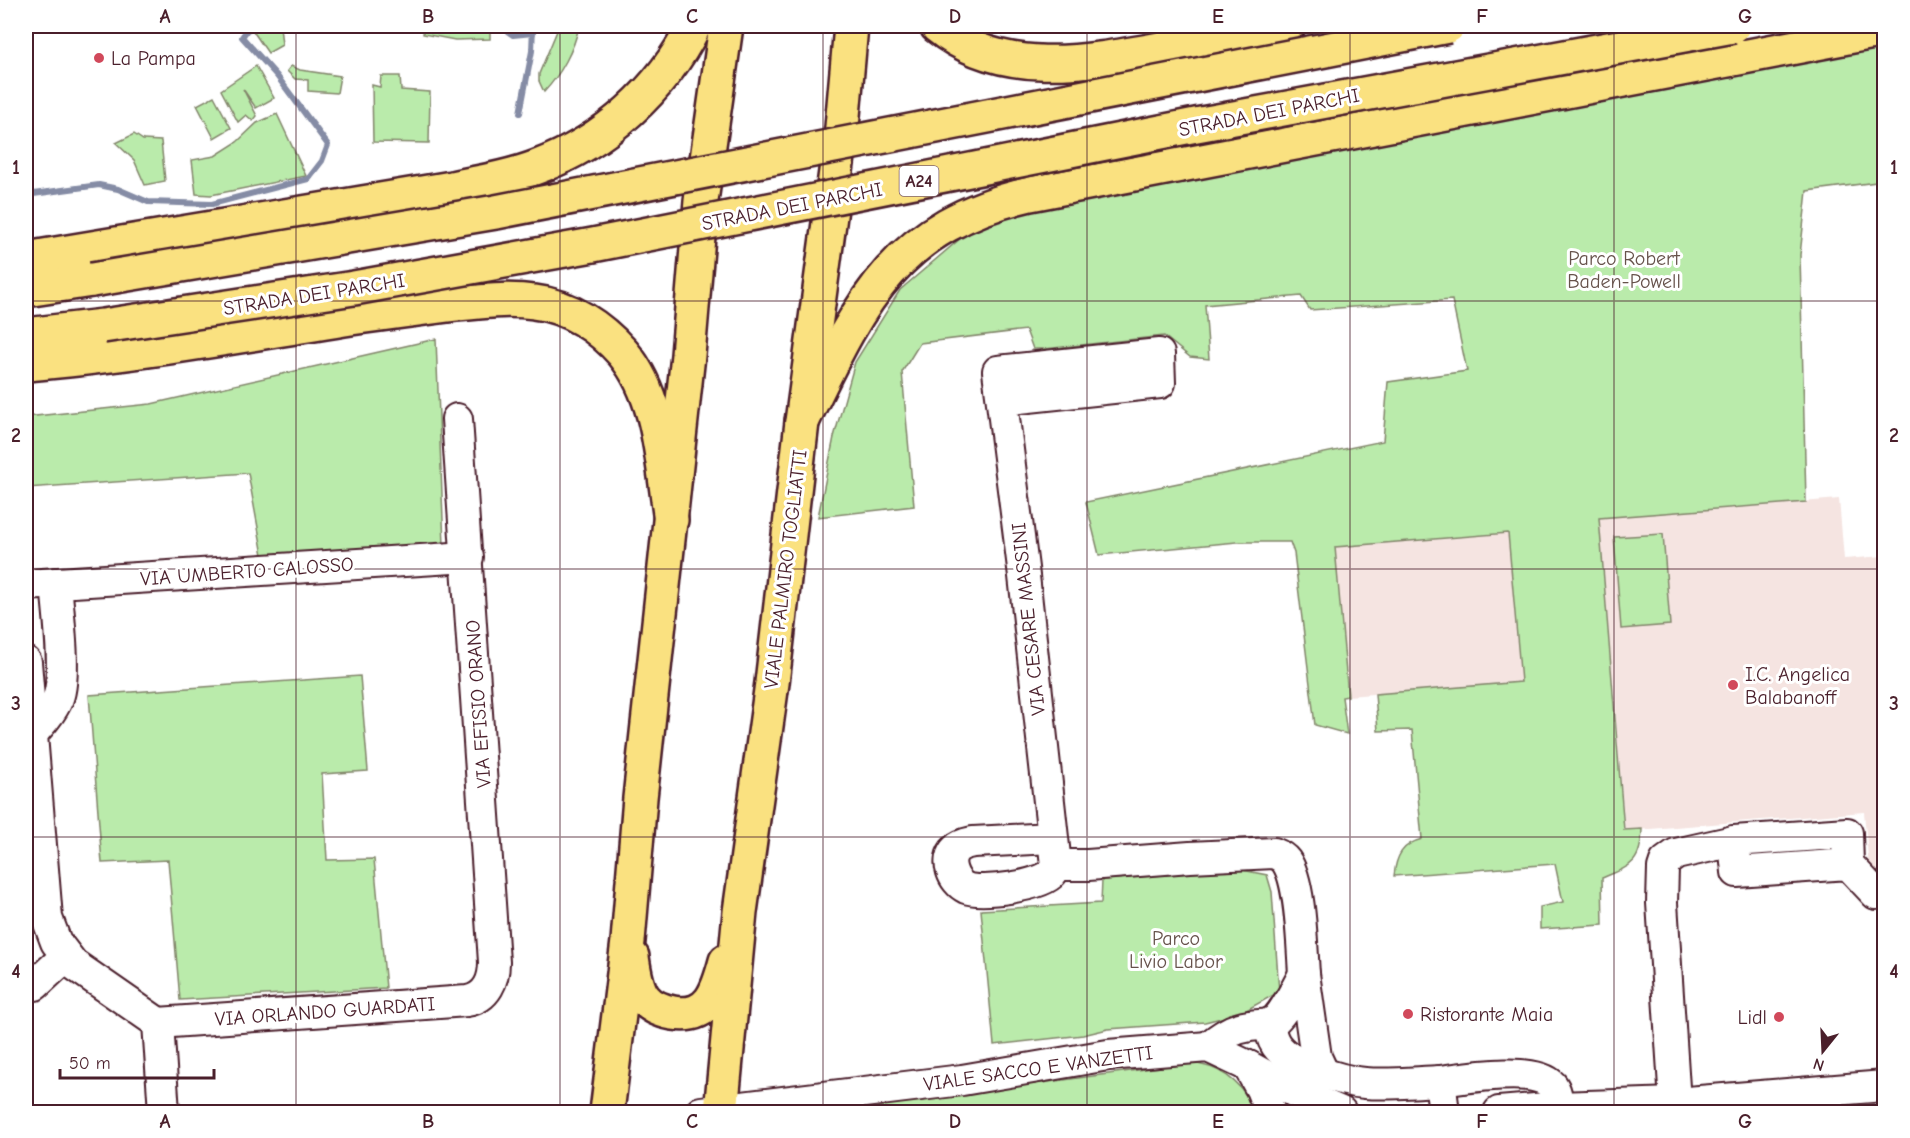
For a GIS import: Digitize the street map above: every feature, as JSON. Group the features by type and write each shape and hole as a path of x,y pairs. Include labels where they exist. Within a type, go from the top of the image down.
{"main road":[{"path":"26,259 452,188 507,177 537,167 591,142 628,112 662,76 694,26"},
{"path":"607,1113 628,941 640,798 688,355 701,201 726,26"},
{"name":"VIALE PALMIRO TOGLIATTI","path":"715,1112 772,683 802,422 842,128 851,26"},
{"path":"937,26 970,46 994,54 1016,60 1055,64 1100,60 1288,26"},
{"path":"26,290 496,212 1448,26"},
{"name":"STRADA DEI PARCHI","path":"26,334 103,326 354,288 582,247 1196,125 1733,26"},
{"path":"802,422 846,333 882,279 899,261 929,236 946,225 984,207 1030,194 1884,30"},
{"path":"26,364 469,303 507,300 545,304 572,313 599,330 624,354 636,372 653,411 670,520"},
{"path":"628,941 636,979 644,998 659,1009 675,1014 691,1014 709,1003 719,986 741,912"}],"street":[{"name":"VIA CESARE MASSINI","path":"1002,400 1161,383 1159,354 998,371 1024,576 1054,851 1088,865 1190,856 1274,853 1282,857 1287,863 1294,882 1316,1057 1323,1072"},
{"name":"VIA EFISIO ORANO","path":"457,419 494,962 487,988"},
{"name":"VIA UMBERTO CALOSSO","path":"26,585 468,557"},
{"path":"31,735 51,711 61,688 62,671 56,583"},
{"path":"26,662 45,907 54,937 66,957 87,975 158,1023 164,1113"},
{"path":"1675,1103 1662,903 1665,862 1676,854 1734,842 1847,833 1848,864 1876,894 1884,893"},
{"path":"35,985 66,957"},
{"path":"1304,974 1273,1021 1272,1038 1282,1052 1323,1072 1354,1082 1440,1080 1525,1074 1541,1078 1554,1087 1558,1107"},
{"name":"VIA ORLANDO GUARDATI","path":"158,1023 467,1001 477,998 487,988"},
{"path":"1208,1047 1233,1030 1273,1021 1290,1019 1312,1026"},
{"name":"VIALE SACCO E VANZETTI","path":"715,1112 962,1080 1108,1055 1208,1047 1341,1113"},
{"path":"1248,1066 1261,1089 1270,1113"},
{"path":"1440,1080 1444,1113"},
{"path":"1499,1113 1558,1107 1675,1103 1884,1086"}],"shaded area":[{"name":"I.C. Angelica Balabanoff","path":"1839,499 1844,559 1884,556 1884,884 1870,879 1864,812 1625,831 1599,518"},
{"path":"1509,533 1521,682 1348,696 1335,547"}],"green space":[{"path":"265,26 280,26 282,45 268,53 253,31"},
{"path":"424,26 490,26 490,39 455,40 423,34"},
{"path":"559,26 579,26 566,61 544,92 539,81 539,74"},
{"name":"Parco Robert Baden-Powell","path":"1884,47 1884,181 1807,191 1800,255 1806,502 1599,518 1624,830 1642,829 1639,850 1633,862 1602,878 1603,925 1540,929 1540,907 1563,902 1555,864 1394,876 1396,862 1401,852 1409,844 1422,839 1412,730 1378,731 1375,694 1521,682 1508,533 1335,547 1348,696 1342,697 1347,734 1315,725 1294,553 1290,542 1237,542 1099,555 1086,502 1383,441 1388,382 1467,371 1452,300 1310,310 1301,296 1205,305 1209,359 1190,357 1164,336 1033,349 1026,330 920,343 902,372 914,506 818,517 834,437 855,362 900,290 968,232 1058,198 1773,63"},
{"path":"256,66 274,98 256,108 243,89 257,116 253,121 246,115 238,122 221,90"},
{"path":"291,66 300,70 340,76 337,93 308,91 308,80 295,79 287,71"},
{"path":"381,76 400,76 401,90 430,92 429,143 373,142 372,85 380,87"},
{"path":"214,96 231,128 214,138 197,105"},
{"path":"277,114 306,176 211,195 196,194 192,160 215,156 237,142 257,123"},
{"path":"134,134 143,140 161,141 165,181 145,185 134,160 116,143"},
{"path":"436,339 444,546 263,555 248,473 26,488 26,417 151,404"},
{"path":"1663,534 1670,625 1621,629 1614,537"},
{"path":"360,676 368,771 322,774 327,860 374,859 386,988 180,1000 168,860 102,863 89,695"},
{"name":"Parco Livio Labor","path":"1237,869 1267,875 1272,892 1279,992 1241,1013 1205,1022 1108,1029 1083,1035 994,1045 981,910 1101,903 1102,880"},
{"path":"1183,1064 1200,1064 1227,1076 1241,1088 1252,1112 822,1112"}],"waterway":[{"path":"26,195 99,185 118,189 148,202 212,204 308,179 322,161 328,145 277,76 242,37 247,30 258,26"},
{"path":"500,26 513,35 533,33"},
{"path":"520,113 532,51 533,26"}],"place":[{"name":"La Pampa","path":"99,58"},
{"name":"I.C. Angelica Balabanoff","path":"1733,685"},
{"name":"Ristorante Maia","path":"1408,1014"},
{"name":"Lidl","path":"1779,1017"}]}
